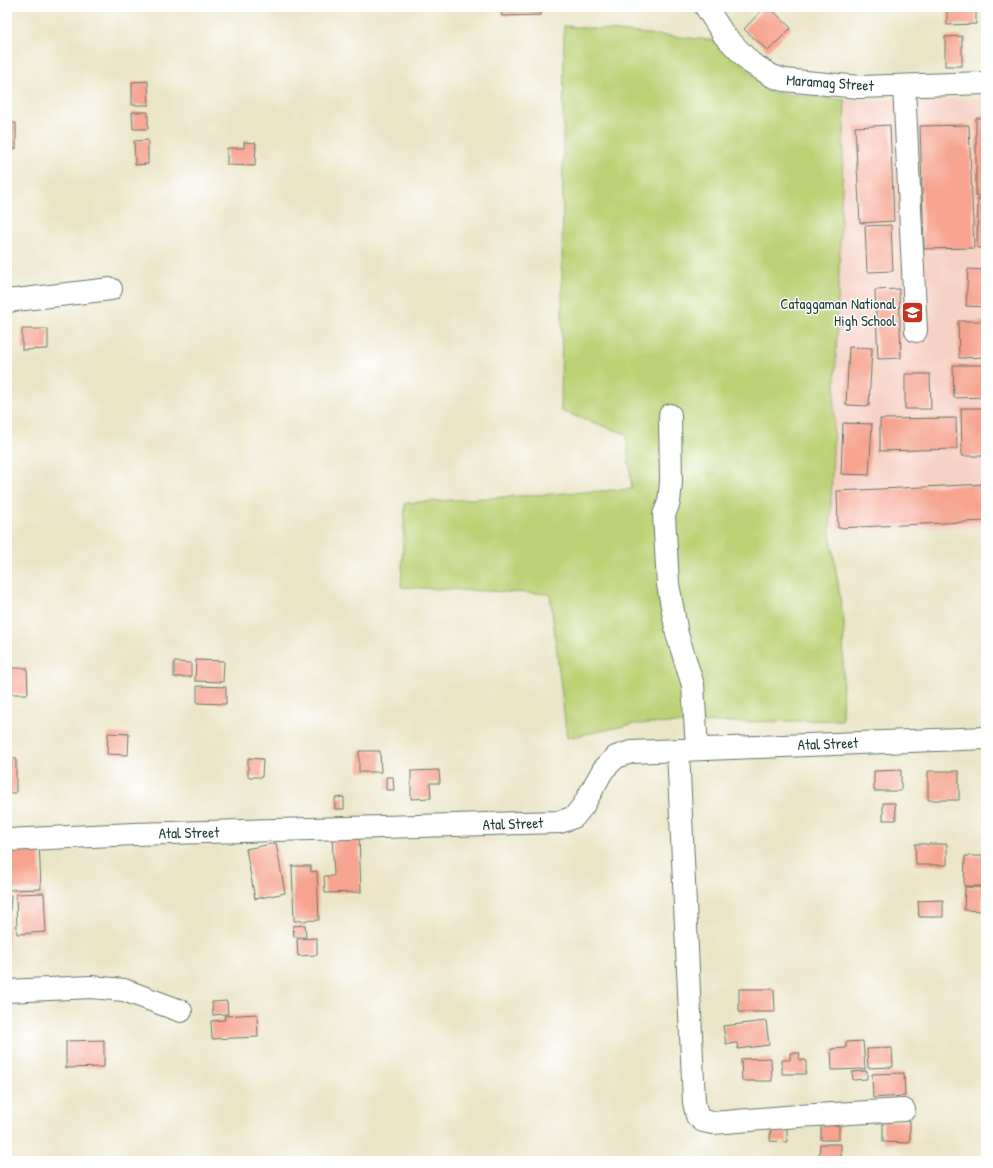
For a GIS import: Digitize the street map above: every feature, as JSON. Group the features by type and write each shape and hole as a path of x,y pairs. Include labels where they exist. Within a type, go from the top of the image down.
{"street":[{"name":"Maramag Street","path":"706,7 724,35 751,63 772,76 784,80 859,87 986,83"},
{"path":"904,86 916,331"},
{"path":"7,301 111,289"},
{"path":"670,416 671,482 669,502 664,515 668,584 677,634 693,685 688,750 694,1102 697,1116 703,1121 713,1123 798,1116 904,1110"},
{"name":"Atal Street","path":"7,840 134,834 560,822 574,817 583,806 603,770 616,757 631,752 986,738"},
{"path":"7,991 91,987 124,990 181,1011"}],"shaded area":[{"name":"Cataggaman National High School","path":"986,99 986,526 830,532 845,100"}],"green space":[{"path":"564,26 721,41 769,92 845,100 830,532 844,622 842,720 634,724 567,738 550,594 401,587 405,503 632,489 626,434 561,411"}],"building":[{"path":"501,7 541,7 541,15 502,16"},
{"path":"765,7 769,7 791,28 768,51 744,29"},
{"path":"947,7 976,7 976,24 947,25"},
{"path":"962,36 962,66 945,66 945,37"},
{"path":"148,81 149,105 132,105 132,82"},
{"path":"132,112 148,112 148,129 133,129"},
{"path":"976,118 986,118 986,196 976,196"},
{"path":"7,123 16,123 16,149 7,149"},
{"path":"890,125 894,221 860,223 855,127"},
{"path":"969,125 974,248 924,249 920,126"},
{"path":"148,140 148,164 135,165 134,141"},
{"path":"244,142 256,143 255,166 227,165 227,148 244,148"},
{"path":"978,199 986,199 986,248 977,248"},
{"path":"891,225 893,271 867,272 865,226"},
{"path":"968,269 986,270 986,307 966,306"},
{"path":"899,289 901,358 878,359 875,290"},
{"path":"958,321 986,321 986,357 959,358"},
{"path":"22,329 48,329 48,349 22,350"},
{"path":"849,347 872,348 869,406 846,405"},
{"path":"953,365 986,365 986,397 954,398"},
{"path":"905,374 930,374 931,409 905,409"},
{"path":"961,408 986,408 986,456 962,456"},
{"path":"956,418 957,449 880,451 880,419"},
{"path":"843,423 872,424 869,475 841,474"},
{"path":"986,484 986,521 838,528 837,491"},
{"path":"196,660 224,661 223,682 195,681"},
{"path":"174,662 191,663 191,677 174,677"},
{"path":"7,668 27,668 28,694 7,694"},
{"path":"197,686 226,687 226,704 197,703"},
{"path":"108,733 129,734 128,755 107,754"},
{"path":"359,751 380,751 381,772 359,772"},
{"path":"7,758 16,758 16,793 7,793"},
{"path":"248,758 263,759 262,777 248,777"},
{"path":"439,770 440,783 430,783 431,798 411,799 411,771"},
{"path":"901,770 901,791 874,791 874,771"},
{"path":"928,771 959,771 959,800 928,800"},
{"path":"386,777 393,777 394,790 386,790"},
{"path":"344,797 344,809 335,809 335,798"},
{"path":"883,803 895,803 896,820 883,820"},
{"path":"359,835 361,892 325,893 324,876 334,876 332,836"},
{"path":"39,840 41,889 7,890 7,842"},
{"path":"276,843 285,893 255,899 246,849"},
{"path":"915,844 947,844 947,865 916,865"},
{"path":"965,856 986,856 986,886 964,886"},
{"path":"292,866 311,866 311,872 317,871 319,920 294,921"},
{"path":"965,887 983,887 982,911 964,910"},
{"path":"44,893 46,932 17,934 16,894"},
{"path":"7,894 11,895 8,945 7,945"},
{"path":"943,900 943,917 919,917 918,901"},
{"path":"305,925 306,937 294,937 293,926"},
{"path":"317,938 317,955 298,956 297,939"},
{"path":"739,989 774,989 775,1012 739,1012"},
{"path":"227,1001 228,1014 213,1015 212,1002"},
{"path":"257,1014 258,1037 212,1039 211,1021 225,1020 224,1016"},
{"path":"766,1021 769,1045 738,1049 737,1043 726,1044 723,1026"},
{"path":"104,1040 104,1067 66,1068 66,1041"},
{"path":"863,1041 865,1069 832,1070 831,1049 846,1048 846,1042"},
{"path":"892,1048 893,1067 868,1068 867,1049"},
{"path":"790,1053 800,1053 799,1060 806,1060 806,1074 782,1074 782,1060 790,1060"},
{"path":"771,1058 772,1081 742,1081 741,1059"},
{"path":"867,1071 867,1079 853,1080 852,1072"},
{"path":"904,1073 905,1096 873,1098 872,1074"},
{"path":"883,1121 910,1121 910,1143 883,1142"},
{"path":"821,1124 839,1124 839,1140 821,1140"},
{"path":"771,1125 787,1126 787,1142 770,1141"},
{"path":"820,1144 841,1144 841,1161 819,1161"}],"place":[{"name":"Cataggaman National High School","path":"912,313"}]}
